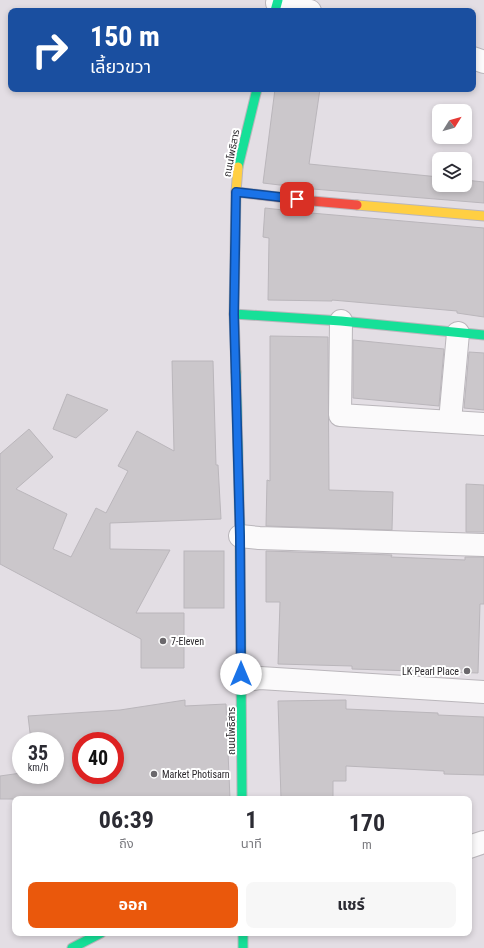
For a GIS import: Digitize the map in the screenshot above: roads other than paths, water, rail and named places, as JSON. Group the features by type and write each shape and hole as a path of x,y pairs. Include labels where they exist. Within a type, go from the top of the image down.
{"street":[{"path":"277,5 294,8"},
{"name":"ถนนโพธิสาร","path":"242,796 240,536 234,314 236,192 237,171 255,92"},
{"path":"236,192 312,201 484,216"},
{"path":"234,314 342,321 484,335"},
{"path":"342,321 340,416 484,424"},
{"path":"450,421 458,333"},
{"path":"240,536 484,545"},
{"path":"242,681 260,678 484,692"},
{"path":"472,846 484,842"},
{"path":"72,948 95,936"},
{"path":"243,936 243,948"}],"place":[{"name":"7-Eleven","path":"163,641"},
{"name":"LK Pearl Place","path":"467,671"},
{"name":"Market Photisarn","path":"154,774"}]}
